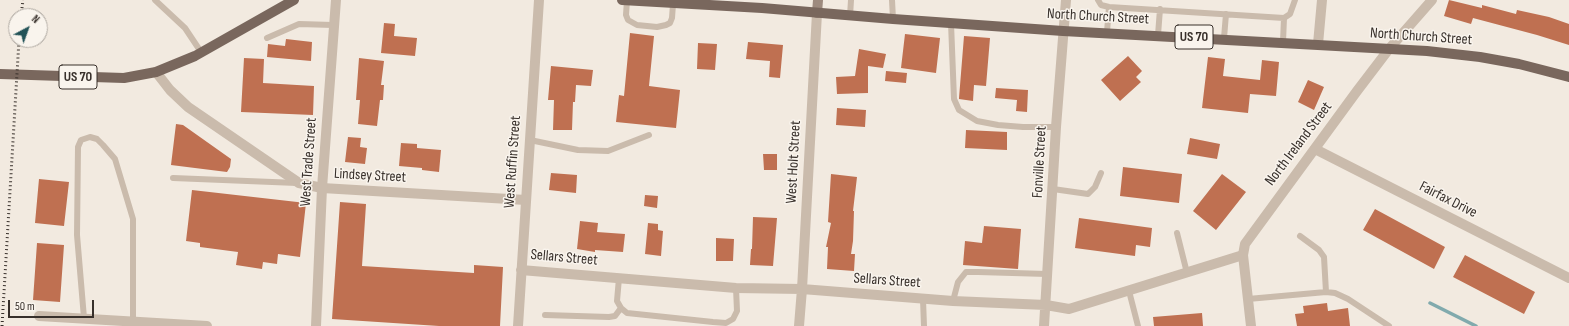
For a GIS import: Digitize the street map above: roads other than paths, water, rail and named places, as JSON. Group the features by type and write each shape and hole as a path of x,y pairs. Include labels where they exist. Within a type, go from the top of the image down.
{"main road":[{"name":"US 70","path":"0,74 124,78 156,72 201,52 294,0"},
{"name":"North Church Street","path":"622,0 673,4 688,2 850,16 1063,31 1224,38 1389,50 1427,51 1480,57 1519,64 1569,77"},
{"name":"West Holt Street","path":"817,13 818,0"}],"street":[{"name":"West Trade Street","path":"316,326 322,188 333,24 336,0"},
{"name":"West Ruffin Street","path":"518,326 539,0"},
{"name":"Fonville Street","path":"1044,326 1056,127 1066,0"},
{"path":"1318,44 1322,0"},
{"name":"North Ireland Street","path":"1251,326 1243,255 1245,244 1250,234 1389,50 1432,0"},
{"name":"West Holt Street","path":"799,326 817,13"},
{"name":"Lindsey Street","path":"156,72 170,90 198,115 299,183 322,188 526,200"},
{"name":"Fairfax Drive","path":"1315,149 1569,278"},
{"name":"Sellars Street","path":"521,270 736,288 802,290 953,301 1046,305 1058,308 1073,309 1243,255"},
{"path":"39,316 84,318 134,323 207,326"}],"lane":[{"path":"155,0 185,28 201,52"},
{"path":"627,0 626,15 628,20 637,25 657,27 670,23 673,4"},
{"path":"850,16 851,0"},
{"path":"892,0 894,19"},
{"path":"1098,0 1101,5 1109,7 1160,9 1284,18 1290,14 1294,0"},
{"path":"1107,32 1109,7"},
{"path":"1158,35 1160,9"},
{"path":"1224,38 1226,14"},
{"path":"1283,42 1284,18"},
{"path":"951,23 954,99 959,110 977,121 998,125 1056,127"},
{"path":"267,38 299,24 333,24"},
{"path":"530,140 578,150 608,151 649,135"},
{"path":"84,318 76,235 78,146 81,140 90,137 97,139 115,159 133,218 134,323"},
{"path":"1053,189 1088,194 1096,187 1101,173"},
{"path":"173,178 299,183"},
{"path":"1177,232 1187,273"},
{"path":"1300,236 1319,250 1324,257 1326,292"},
{"path":"953,301 958,282 966,272 1047,274"},
{"path":"619,278 617,301 621,308 627,313 713,322 726,323 733,319 737,311 736,288"},
{"path":"1129,291 1138,326"},
{"path":"1248,299 1326,292 1335,293 1348,299 1389,326"},
{"path":"924,299 924,326"},
{"path":"545,315 609,317 615,316 621,308"}],"waterway":[{"path":"1430,303 1476,326"}],"railway":[{"path":"22,8 23,0"},
{"path":"2,326 19,48"}]}
